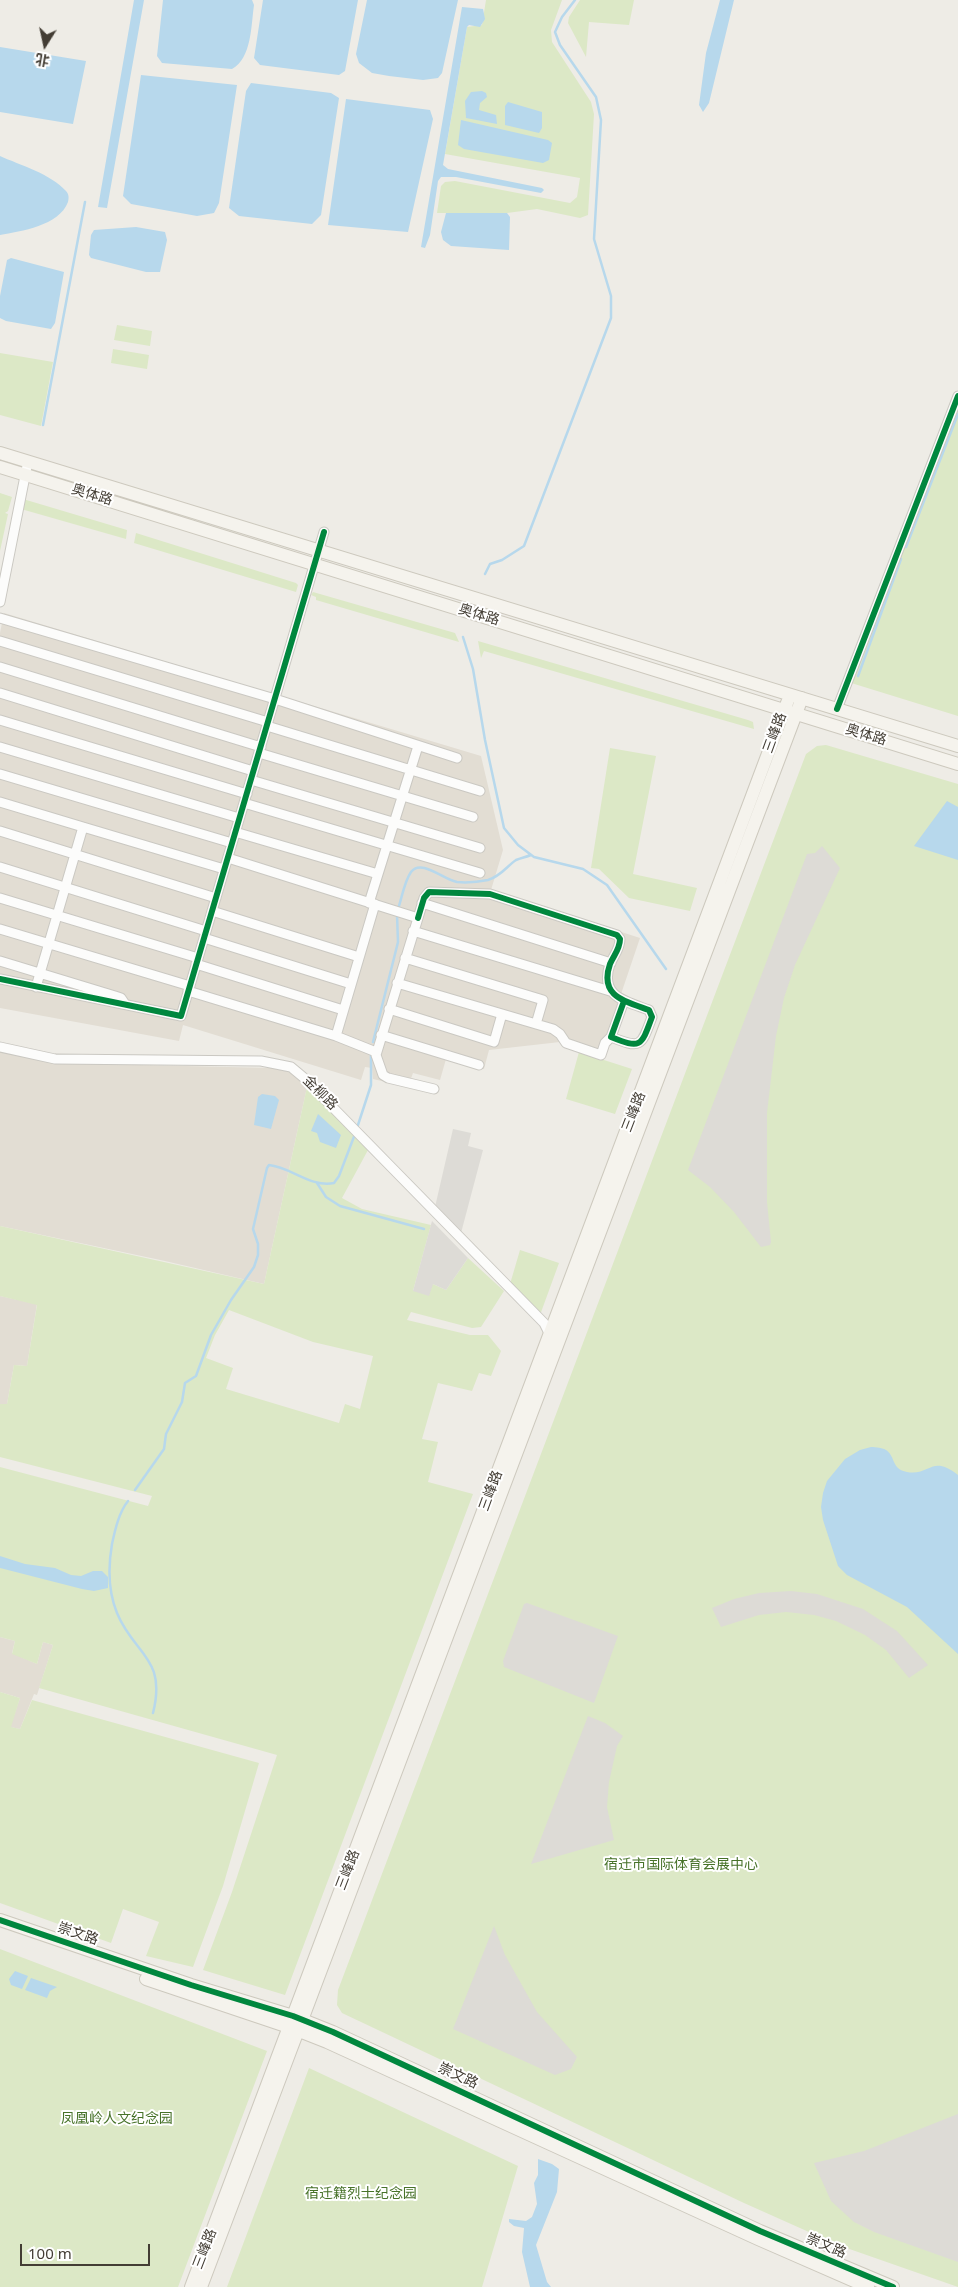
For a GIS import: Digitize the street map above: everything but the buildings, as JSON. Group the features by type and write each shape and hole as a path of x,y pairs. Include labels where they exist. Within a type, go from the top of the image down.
{"main road":[{"name":"奥体路","path":"0,453 958,746"},
{"name":"奥体路","path":"0,467 958,764"},
{"name":"三峰路","path":"191,2287 296,2023 671,1028 790,695"},
{"name":"三峰路","path":"201,2287 549,1333 802,698"},
{"name":"崇文路","path":"0,1920 296,2023 327,2042 767,2244 868,2287"},
{"name":"崇文路","path":"0,1928 188,1994 351,2040 760,2231 893,2287"}],"street":[{"path":"837,709 958,396"},
{"path":"0,602 28,461"},
{"path":"0,979 181,1016 324,532"},
{"path":"0,618 275,699 457,758"},
{"path":"0,641 480,791"},
{"path":"0,667 473,817"},
{"path":"0,693 394,822 480,848"},
{"path":"0,720 387,845 480,873"},
{"path":"336,1036 359,957 378,874 418,746"},
{"path":"0,747 239,818"},
{"path":"0,774 232,843"},
{"path":"0,802 224,869"},
{"path":"36,986 83,827"},
{"path":"0,831 216,898"},
{"path":"235,832 378,874"},
{"path":"228,858 418,918"},
{"path":"0,867 66,887 351,984"},
{"path":"434,1089 388,1078 383,1075 376,1052 413,931 422,904 429,892 490,894 617,935 620,938 620,945 611,963 607,983 610,991"},
{"path":"0,898 344,1010"},
{"path":"422,904 611,963"},
{"path":"212,912 359,957"},
{"path":"0,929 336,1036 376,1052"},
{"path":"413,931 610,991 624,1001 648,1010 652,1017 644,1038 636,1045 611,1038"},
{"path":"405,958 543,1000 536,1024"},
{"path":"0,961 115,996 120,998 125,1005"},
{"path":"397,983 557,1031 566,1043 601,1055 605,1043 611,1038 624,1001"},
{"path":"389,1009 494,1042 502,1014"},
{"path":"649,1025 671,1028"},
{"path":"381,1035 479,1065"},
{"name":"金柳路","path":"0,1047 55,1059 255,1061 295,1069 544,1323 549,1333"}],"shaded area":[{"path":"4,613 481,756 503,850 491,890 640,938 600,1056 560,1042 489,1050 484,1069 446,1059 440,1080 413,1073 408,1087 373,1079 372,1068 365,1067 361,1080 183,1025 179,1041 0,1008 0,633"},
{"path":"822,846 840,868 795,965 784,998 776,1036 767,1113 767,1202 771,1242 770,1245 761,1247 734,1212 710,1187 688,1170 807,854 815,853"},
{"path":"0,1050 55,1063 272,1068 289,1071 307,1087 264,1284 0,1226"},
{"path":"453,1129 471,1133 468,1146 483,1150 461,1233 435,1207"},
{"path":"432,1221 468,1258 446,1290 433,1284 429,1296 413,1291"},
{"path":"0,1296 37,1304 27,1366 14,1365 7,1404 0,1404"},
{"path":"791,1591 817,1594 863,1609 897,1631 928,1665 909,1678 886,1650 865,1635 836,1621 814,1615 786,1612 759,1615 721,1627 712,1608 734,1599 759,1593"},
{"path":"527,1603 618,1636 594,1703 504,1667 503,1661 524,1604"},
{"path":"0,1637 15,1641 12,1653 37,1664 43,1642 53,1645 37,1695 34,1694 20,1729 10,1727 20,1698 0,1692"},
{"path":"588,1716 605,1723 623,1736 617,1746 609,1782 607,1807 614,1840 531,1864"},
{"path":"494,1926 505,1955 537,2012 577,2057 571,2069 555,2075 453,2029"},
{"path":"958,2114 958,2262 874,2232 854,2222 831,2201 814,2163 864,2151"}],"green space":[{"path":"486,0 562,0 551,30 552,42 591,102 594,114 588,215 580,218 537,209 507,213 437,213 441,186 445,182 455,181 570,203 577,197 580,178 445,154 467,27 482,25"},
{"path":"580,0 634,0 629,25 589,22 586,57 568,23 569,17"},
{"path":"117,325 152,331 150,346 114,340"},
{"path":"113,349 149,355 147,369 111,363"},
{"path":"0,353 53,362 41,426 0,415"},
{"path":"958,399 958,716 848,682"},
{"path":"0,493 12,497 8,511 5,513 8,514 0,551"},
{"path":"23,499 127,530 126,539 21,509"},
{"path":"136,533 296,583 298,585 296,592 134,543"},
{"path":"313,592 455,633 459,642 316,600 316,597 311,595"},
{"path":"478,641 748,720 753,722 754,729 484,651 481,658"},
{"name":"宿迁市国际体育会展中心","path":"826,745 958,784 958,2287 838,2245 744,2203 342,2013 337,2005 338,1990 806,754 817,746"},
{"path":"610,748 656,756 633,874 697,888 690,911 629,898 599,869 591,868"},
{"path":"579,1052 632,1069 615,1114 566,1099"},
{"path":"307,1087 368,1150 342,1198 362,1209 431,1225 413,1291 433,1284 446,1290 468,1258 504,1291 481,1327 472,1328 411,1312 407,1320 470,1335 488,1335 501,1351 491,1376 479,1373 472,1391 438,1383 422,1439 438,1442 428,1482 473,1494 285,1995 203,1970 232,1892 277,1755 39,1688 53,1645 43,1642 37,1664 12,1654 15,1641 0,1637 0,1467 148,1506 152,1496 0,1457 0,1404 7,1404 14,1365 27,1366 37,1305 0,1296 0,1226 264,1284","holes":["229,1310 313,1342 373,1356 360,1409 345,1404 339,1423 226,1389 233,1368 206,1358 215,1335"]},
{"path":"520,1250 559,1263 540,1315 510,1284"},
{"path":"0,1692 20,1698 11,1727 20,1729 32,1700 259,1763 223,1886 193,1967 146,1956 159,1922 123,1909 111,1943 0,1903"},
{"name":"凤凰岭人文纪念园","path":"0,1949 267,2051 178,2287 0,2287"},
{"name":"宿迁籍烈士纪念园","path":"309,2068 518,2166 482,2287 227,2287"}],"water":[{"path":"134,0 144,0 107,208 98,207"},
{"path":"163,0 252,0 254,5 251,31 247,49 239,64 232,69 162,63 157,56"},
{"path":"263,0 358,0 345,71 339,75 260,65 254,58"},
{"path":"367,0 458,0 442,73 438,78 423,80 372,73 359,63 356,54"},
{"path":"720,0 734,0 709,103 703,112 699,105 706,53"},
{"path":"462,7 483,9 485,19 480,27 469,25 467,27 443,165 448,169 542,188 544,190 541,193 456,177 441,177 438,181 430,235 425,248 421,247"},
{"path":"0,47 86,61 73,124 0,112"},
{"path":"141,75 237,85 219,203 214,213 197,216 131,204 123,196"},
{"path":"251,83 331,93 339,98 321,215 312,224 239,216 229,208 246,91"},
{"path":"482,91 486,93 487,97 480,103 479,110 496,115 497,124 466,118 465,101 471,92"},
{"path":"346,99 430,110 433,119 408,232 328,225"},
{"path":"508,102 542,112 542,128 539,133 505,125 505,106"},
{"path":"461,120 548,140 552,143 549,160 543,163 464,149 458,145"},
{"path":"0,156 44,175 67,192 68,202 57,217 39,226 0,235"},
{"path":"446,213 507,213 510,217 509,250 451,246 443,240 441,232"},
{"path":"136,227 165,232 167,240 160,272 146,272 91,258 89,255 91,235 94,230"},
{"path":"11,258 64,272 55,323 51,329 6,321 0,318 0,296 7,260"},
{"path":"947,801 958,807 958,860 914,846"},
{"path":"262,1094 275,1096 279,1100 271,1129 254,1125 258,1097"},
{"path":"318,1114 341,1135 336,1148 320,1142 317,1133 311,1131"},
{"path":"871,1447 886,1450 896,1466 907,1472 942,1466 958,1475 958,1654 907,1607 847,1575 838,1566 823,1520 821,1507 823,1493 827,1481 845,1459 860,1450"},
{"path":"0,1556 25,1564 55,1568 71,1575 81,1576 93,1571 102,1571 108,1577 108,1588 94,1591 82,1589 0,1568"},
{"path":"15,1971 28,1976 22,1989 11,1985 9,1979"},
{"path":"31,1978 57,1987 50,1991 47,1998 25,1990"},
{"path":"538,2159 552,2164 559,2169 557,2192 536,2245 547,2282 551,2287 530,2287 522,2252 524,2228 514,2226 509,2222 509,2219 526,2221 532,2217 537,2204 534,2183 538,2175"}],"waterway":[{"path":"485,574 490,564 502,560 524,546 611,318 611,296 594,239 601,120 596,97 560,45 555,32 562,17 575,0"},
{"path":"43,425 85,202"},
{"path":"906,547 958,414"},
{"path":"858,676 901,559"},
{"path":"463,637 473,669 485,740 504,828 518,845 534,857 583,869 607,885 666,969"},
{"path":"398,909 407,880 415,868 427,868 457,882 476,882 493,878 516,860 531,855"},
{"path":"373,1042 398,942 397,915"},
{"path":"357,1128 371,1085 371,1054"},
{"path":"135,1490 164,1449 166,1434 182,1402 185,1383 196,1376 211,1335 231,1300 254,1267 258,1255 258,1244 253,1229 267,1168 269,1165 285,1169 317,1183 334,1183 339,1176 355,1134"},
{"path":"317,1183 326,1197 340,1206 424,1229"},
{"path":"128,1501 120,1516 112,1544 109,1570 110,1588 114,1605 124,1627 147,1658 152,1668 156,1680 153,1713"}],"cycle path":[{"path":"837,709 958,396"},
{"path":"0,979 181,1016 324,532"},
{"path":"418,918 424,898 429,892 490,894 617,935 620,943 610,964 607,975 608,983 616,996 631,1004 649,1010 652,1017 639,1043 629,1043 611,1037 624,1001"},
{"path":"0,1920 191,1985 293,2016 333,2032 760,2231 893,2287"}]}
